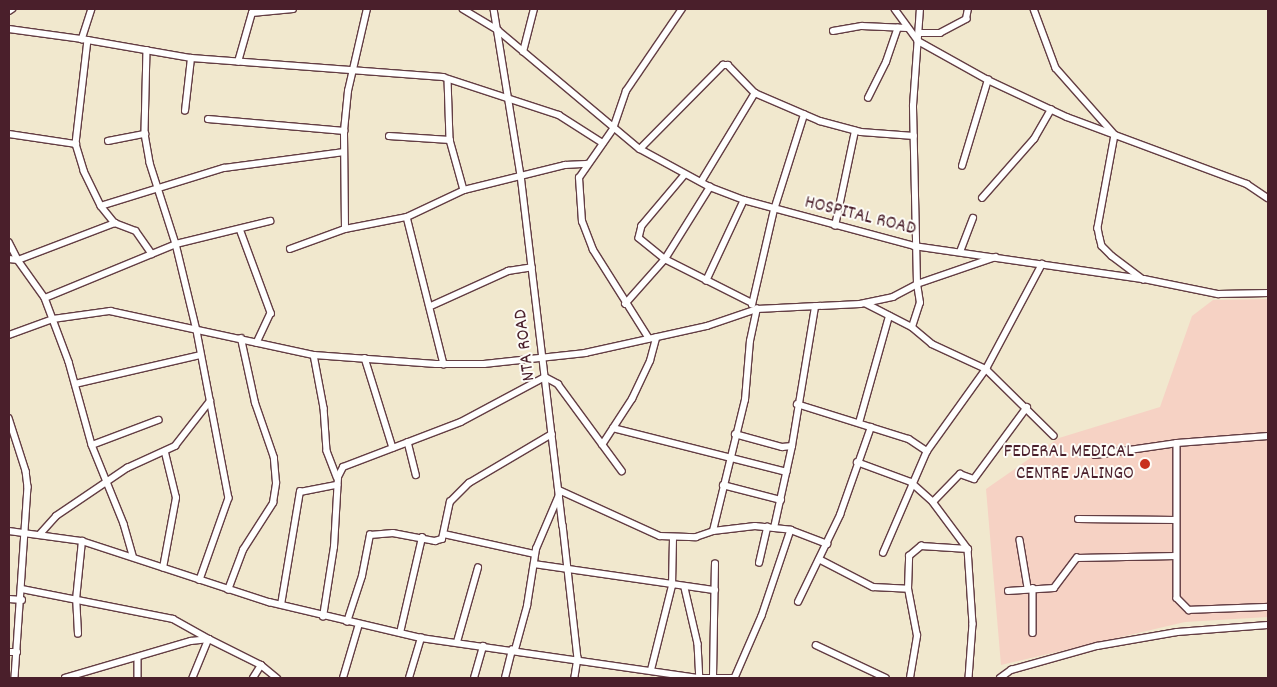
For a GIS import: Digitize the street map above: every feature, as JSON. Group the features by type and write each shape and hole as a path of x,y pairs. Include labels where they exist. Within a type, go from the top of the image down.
{"street":[{"path":"92,9 85,39 76,144 88,185 101,206 115,223 136,231 152,254"},
{"path":"238,62 252,13 292,9"},
{"path":"345,229 344,131 353,69 367,9"},
{"name":"HOSPITAL ROAD","path":"463,9 498,30 613,129 640,149 710,187 744,200 774,210 914,246 1144,279 1218,294 1268,293"},
{"name":"NTA ROAD","path":"494,9 521,175 569,571 578,658 575,678"},
{"path":"523,52 534,9"},
{"path":"649,339 625,304 593,250 582,222 579,178 586,164 613,129 626,90 682,9"},
{"path":"894,9 918,41 988,80 1052,110 1247,184 1268,198"},
{"path":"912,327 920,303 914,246 914,136 920,9"},
{"path":"920,33 940,33 966,19 968,9"},
{"path":"1034,9 1056,68 1115,135"},
{"path":"833,31 862,26 907,28"},
{"path":"868,98 886,62 898,28"},
{"path":"9,29 85,39 191,58 353,69 448,79 559,115 603,143"},
{"path":"147,50 146,134 150,163 176,244 196,331 229,498 200,580"},
{"path":"185,111 191,58"},
{"path":"640,149 723,65 728,65 755,93 804,114 855,131 914,136"},
{"path":"448,79 450,140 464,190"},
{"path":"962,166 988,80"},
{"path":"701,182 755,93"},
{"path":"982,198 1034,139 1052,110"},
{"path":"750,312 774,210 804,114"},
{"path":"208,119 344,131"},
{"path":"834,226 855,131"},
{"path":"9,134 76,144"},
{"path":"108,141 146,134"},
{"path":"1115,135 1098,228 1100,238 1112,256 1144,279"},
{"path":"388,136 450,140"},
{"path":"101,206 224,168 344,152"},
{"path":"290,249 345,229 407,217 464,190 521,175 586,164"},
{"path":"686,175 639,231 640,238 665,258 706,281 752,303"},
{"path":"625,304 665,258 710,187"},
{"path":"706,281 744,200"},
{"path":"407,217 431,306 444,364"},
{"path":"960,252 973,218"},
{"path":"45,298 176,244 270,221"},
{"path":"9,259 18,260 115,223"},
{"path":"240,229 271,313 257,343"},
{"path":"9,242 18,260 45,298 75,384 92,445 108,482 132,556"},
{"path":"9,334 53,319 110,311 196,331 314,354 444,364 542,358 585,353 656,338 708,326 757,310 864,303 893,297 917,284 996,257"},
{"path":"883,553 911,482 927,451 986,368 1042,264"},
{"path":"431,306 508,271 532,267"},
{"path":"864,303 912,327 932,344 986,368 1054,436"},
{"path":"774,528 792,446 797,404 815,307"},
{"path":"713,531 735,434 745,400 750,341 757,310"},
{"path":"859,423 889,316"},
{"path":"602,445 646,369 656,338"},
{"path":"228,590 243,550 273,503 276,483 274,458 255,403 241,339"},
{"path":"314,354 324,408 327,451 338,477"},
{"path":"75,384 201,355"},
{"path":"365,358 393,448"},
{"path":"323,617 334,547 338,477 343,467 461,422 545,377 558,384 622,470"},
{"path":"40,534 56,516 127,468 165,453 181,440 210,401"},
{"path":"797,404 909,439 927,451"},
{"path":"933,502 960,474 974,479 1027,407"},
{"path":"9,418 26,471 26,532 15,678"},
{"path":"92,445 158,420"},
{"path":"798,602 827,544 871,427"},
{"path":"613,428 642,438 730,456 787,472"},
{"path":"347,622 362,576 368,537 393,533 435,540 444,534 450,502 469,483 552,434"},
{"path":"735,434 782,447 792,446"},
{"path":"1095,455 1177,444 1268,436"},
{"path":"408,442 416,475"},
{"path":"1177,444 1176,556 1178,598 1189,610 1268,607"},
{"path":"164,568 176,498 165,453"},
{"path":"857,462 911,482 933,502 968,549 973,624 969,678"},
{"path":"281,605 300,492 337,485"},
{"path":"723,485 780,500"},
{"path":"505,678 542,528 559,492 647,533 673,538 696,537 713,531 766,527 791,530 827,544"},
{"path":"1078,519 1176,520"},
{"path":"759,563 766,527"},
{"path":"9,531 82,541 132,556 228,590 323,617 421,638 578,658 700,678 730,678 762,616 791,530"},
{"path":"444,534 535,554"},
{"path":"400,633 422,538"},
{"path":"651,670 672,586 673,538"},
{"path":"1020,540 1030,588 1034,633"},
{"path":"78,634 76,600 82,541"},
{"path":"910,678 917,636 908,589 907,565 914,550 934,544 968,549"},
{"path":"1008,591 1030,588 1054,588 1077,558 1176,556"},
{"path":"819,559 873,587 908,589"},
{"path":"534,564 685,588 715,590"},
{"path":"713,677 715,564"},
{"path":"457,642 478,568"},
{"path":"685,588 698,644 700,678"},
{"path":"22,589 168,617 261,665 277,678"},
{"path":"9,599 22,600"},
{"path":"343,678 359,624"},
{"path":"1000,678 1011,670 1097,646 1177,632 1268,625"},
{"path":"409,678 421,638"},
{"path":"65,678 138,659 191,641 209,639"},
{"path":"193,678 209,639"},
{"path":"816,645 886,678"},
{"path":"474,678 483,646"},
{"path":"9,652 17,652"},
{"path":"138,659 138,678"},
{"path":"253,678 261,665"}],"shaded area":[{"name":"FEDERAL MEDICAL CENTRE JALINGO","path":"1268,299 1268,617 1185,622 1001,665 986,489 1059,438 1160,407 1192,316 1213,300"}],"place":[{"name":"FEDERAL MEDICAL CENTRE JALINGO","path":"1145,464"}]}
